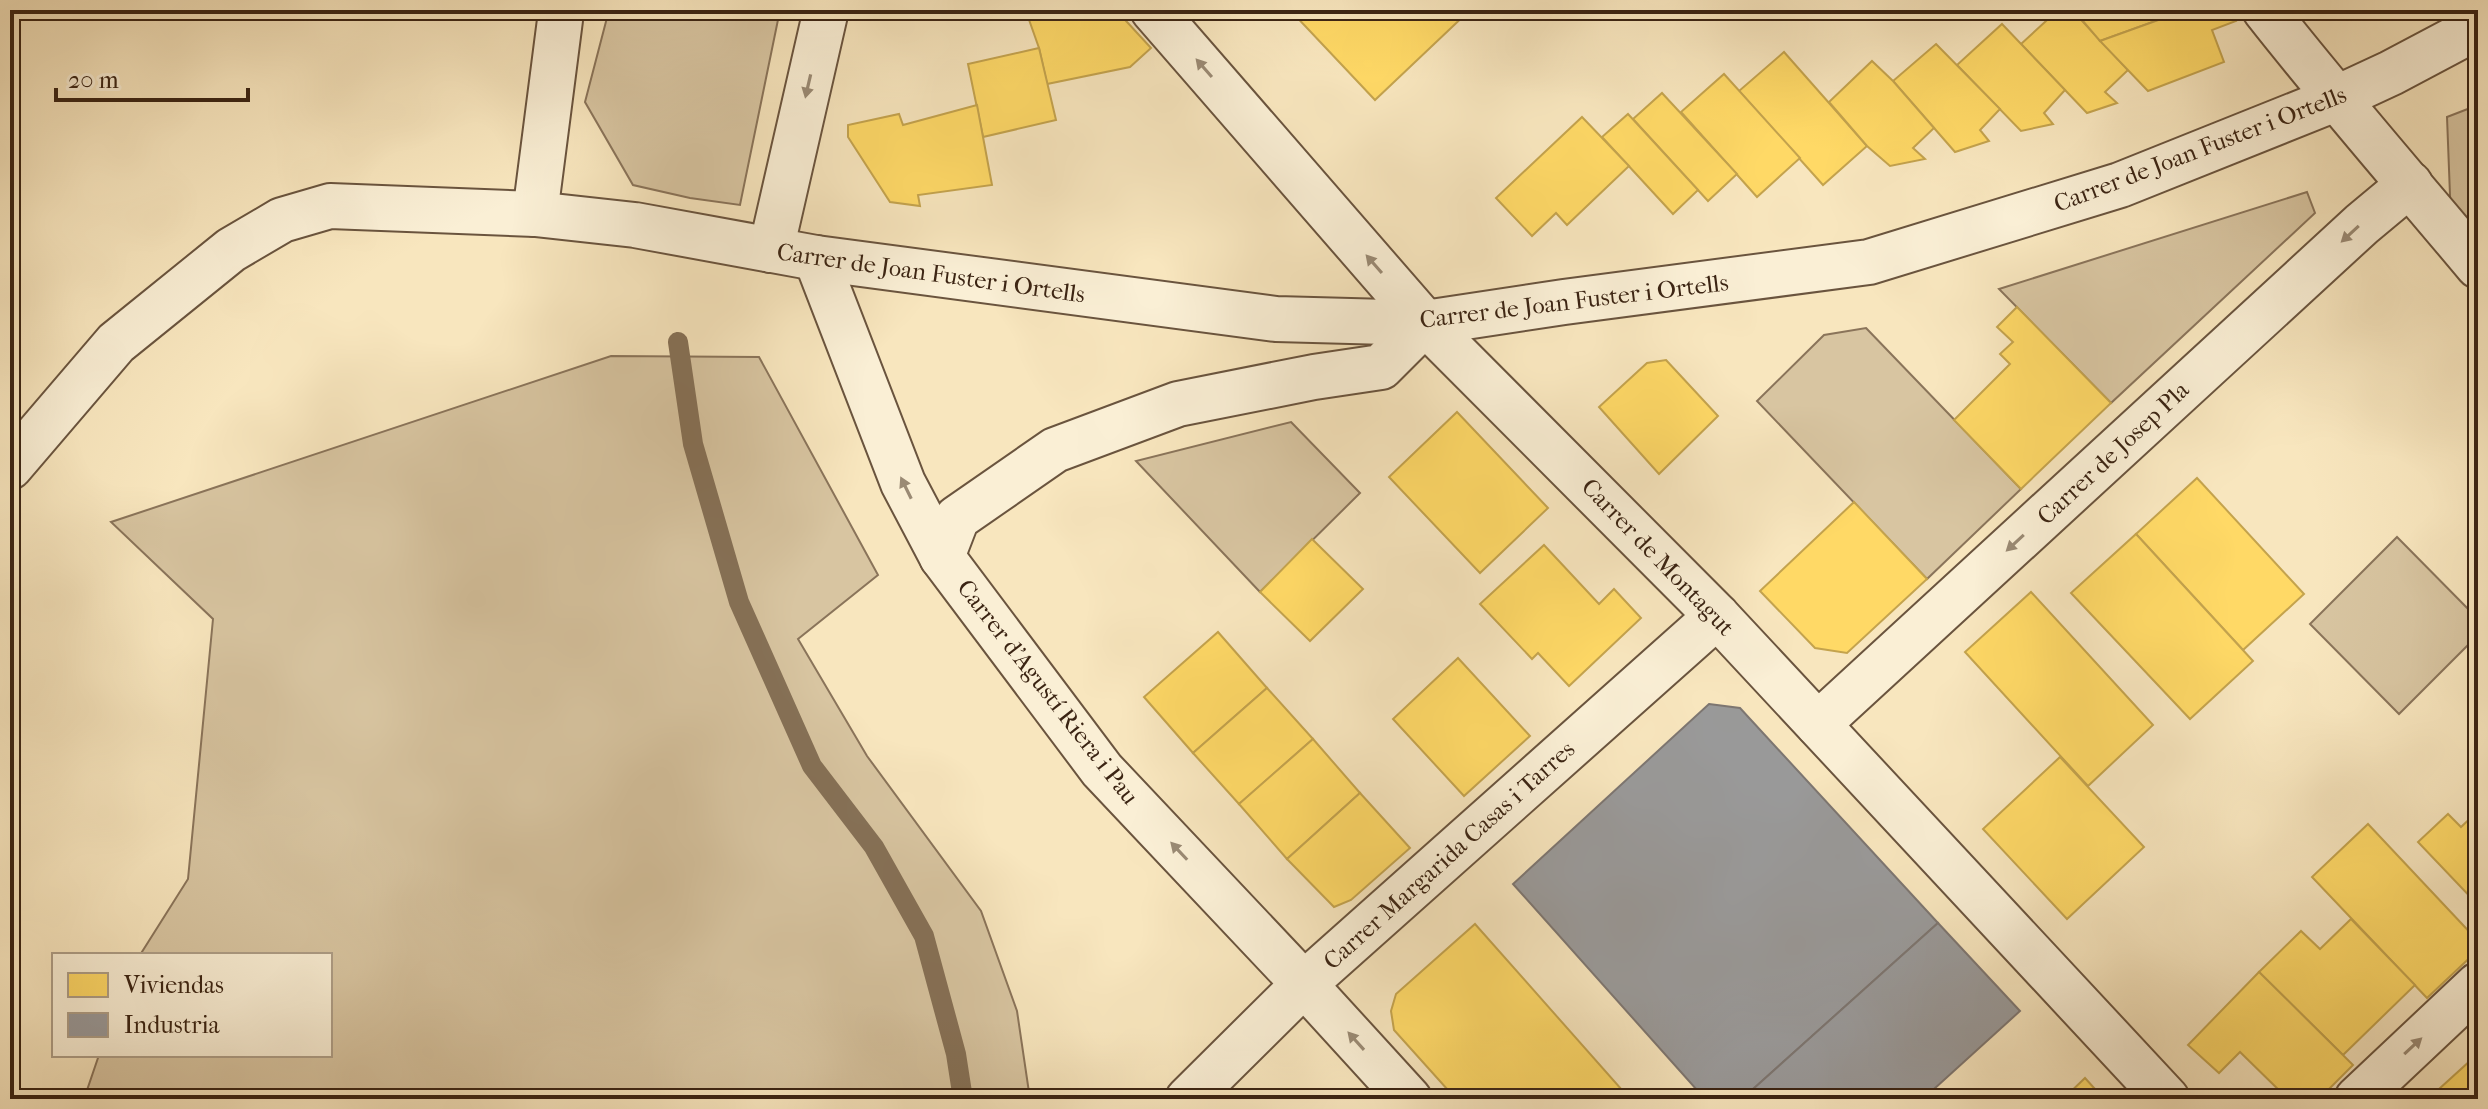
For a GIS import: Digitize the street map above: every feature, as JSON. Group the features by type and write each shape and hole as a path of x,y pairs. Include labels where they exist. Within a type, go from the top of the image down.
{"street":[{"path":"771,250 826,10"},
{"name":"Carrer de Montagut","path":"1153,10 1425,323 1717,616 2167,1099"},
{"path":"2265,10 2335,99 2478,266"},
{"path":"535,214 561,13"},
{"name":"Carrer de Joan Fuster i Ortells","path":"10,467 116,343 231,250 282,220 330,206 535,214 635,225 816,258 1276,319 1425,323 1869,262 2120,185 2335,99 2478,27"},
{"name":"Carrer de Josep Pla","path":"1818,724 2362,224 2410,184"},
{"name":"Carrer d'Agustí Riera i Pau","path":"816,258 903,483 942,557 1102,770 1409,1099"},
{"path":"942,557 957,518 1055,450 1178,404 1381,367 1425,323"},
{"name":"Carrer Margarida Casas i Tarres","path":"1188,1099 1304,984 1717,616"},
{"path":"2357,1099 2478,985"}],"shaded area":[{"path":"609,10 780,10 740,205 633,185 585,102"},
{"path":"2478,105 2478,251 2451,221 2447,117"},
{"path":"2307,192 2315,213 2111,403 1999,289"},
{"path":"1866,328 2021,489 1927,579 1757,401 1824,335"},
{"path":"611,356 759,357 878,575 798,639 867,756 981,911 1017,1011 1030,1099 84,1099 98,1057 332,1057 332,953 141,953 188,879 213,619 111,522"},
{"path":"1291,422 1360,493 1260,592 1136,461"},
{"path":"2397,537 2478,619 2478,635 2399,714 2310,624"}],"building: Viviendas":[{"path":"1044,10 1116,10 1151,48 1130,67 1047,84 1027,14"},
{"path":"1290,10 1470,10 1375,100"},
{"path":"2058,10 2072,10 2128,70 2105,92 2117,103 2087,113 2021,44"},
{"path":"2103,10 2186,10 2100,41 2082,20"},
{"path":"2186,10 2232,10 2236,21 2212,30 2224,62 2148,91 2100,41"},
{"path":"2002,24 2065,90 2044,113 2053,124 2021,131 1957,65"},
{"path":"1936,44 2000,109 1980,130 1989,141 1955,152 1893,81"},
{"path":"1039,48 1056,120 983,137 968,64"},
{"path":"1784,52 1867,146 1823,185 1739,91"},
{"path":"1872,61 1934,128 1913,148 1925,159 1890,166 1867,146 1829,102"},
{"path":"1724,74 1800,158 1757,197 1681,112"},
{"path":"1662,93 1737,174 1708,201 1633,119"},
{"path":"977,105 992,185 918,195 920,206 890,202 848,137 848,125 899,114 903,125"},
{"path":"1628,114 1698,190 1673,214 1602,137"},
{"path":"1582,117 1629,166 1567,225 1556,213 1532,236 1496,198"},
{"path":"2017,307 2111,403 2021,489 1954,420 2010,364 2000,354 2013,342 1997,327"},
{"path":"1666,360 1718,416 1659,474 1599,407 1647,363"},
{"path":"1457,412 1548,508 1480,573 1389,477"},
{"path":"2197,478 2304,594 2243,650 2136,534"},
{"path":"1854,502 1927,579 1847,653 1815,648 1760,591"},
{"path":"2136,534 2253,661 2190,719 2071,593"},
{"path":"1312,539 1363,589 1310,641 1260,592"},
{"path":"1544,545 1599,604 1614,589 1641,618 1569,686 1538,653 1532,659 1480,604"},
{"path":"2031,592 2153,725 2088,786 1965,652"},
{"path":"1218,632 1267,688 1193,753 1144,697"},
{"path":"1458,658 1530,736 1464,796 1393,719"},
{"path":"1267,688 1313,739 1239,804 1193,753"},
{"path":"1313,739 1360,793 1287,859 1239,804"},
{"path":"2060,757 2144,847 2067,919 1983,829"},
{"path":"1360,793 1410,848 1351,900 1334,907 1287,859"},
{"path":"2478,811 2478,905 2418,842 2448,814 2461,827"},
{"path":"2368,824 2478,941 2478,950 2427,998 2312,877"},
{"path":"2351,919 2415,985 2343,1055 2259,972 2301,931 2320,949"},
{"path":"1475,924 1630,1099 1456,1099 1394,1030 1391,1011 1396,994"},
{"path":"2259,972 2353,1065 2319,1099 2288,1099 2240,1052 2219,1073 2188,1045"},
{"path":"2471,1060 2478,1067 2478,1099 2428,1099"},
{"path":"2085,1078 2104,1099 2063,1099"}],"building: Industria":[{"path":"1709,704 1740,708 1938,923 1742,1099 1705,1099 1513,884"},
{"path":"1938,923 2020,1011 1923,1099 1742,1099"}],"waterway":[{"path":"678,342 693,444 739,602 812,766 874,847 924,936 956,1054 963,1099"}]}
